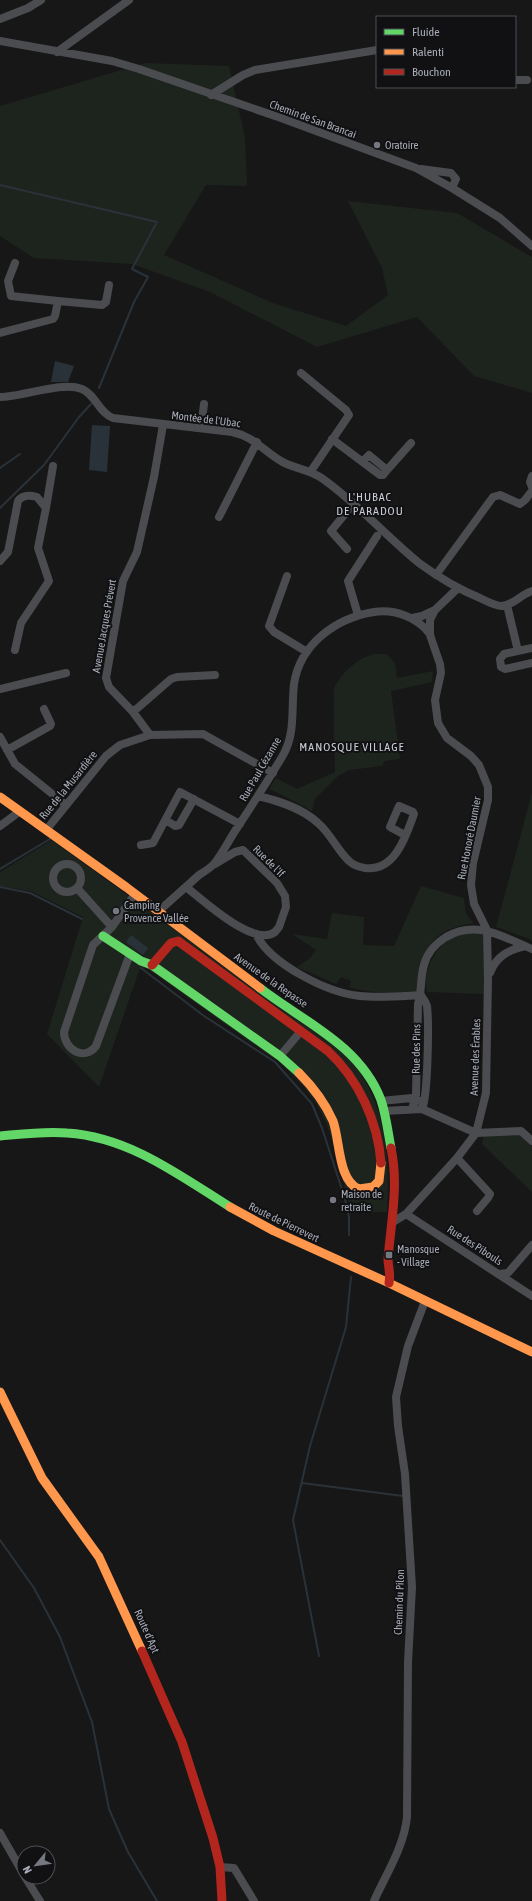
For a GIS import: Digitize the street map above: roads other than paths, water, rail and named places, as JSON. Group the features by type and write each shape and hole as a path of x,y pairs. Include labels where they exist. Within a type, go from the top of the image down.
{"street":[{"path":"0,19 32,7 41,0"},
{"path":"57,52 129,0"},
{"name":"Chemin de San Brancai","path":"0,41 118,62 280,118 416,168 452,188 500,218 532,246"},
{"path":"211,95 243,75 255,70 376,50"},
{"path":"516,80 527,80"},
{"path":"416,168 451,173 456,179 452,188"},
{"path":"15,263 8,281 11,296 100,306 106,302 109,285"},
{"path":"0,333 53,319 58,301"},
{"path":"301,373 348,413 348,416 311,471"},
{"name":"Montée de l'Ubac","path":"0,397 52,389 76,388 90,394 110,418 241,433 257,442 280,461 311,471 354,503 405,551 436,575 458,588 495,605 507,605"},
{"path":"201,428 204,404"},
{"name":"Avenue Jacques Prévert","path":"150,735 133,712 109,687 106,679 123,581 137,554 154,476 163,425"},
{"path":"332,439 363,461 368,455 388,470 411,442"},
{"path":"219,517 257,442"},
{"path":"15,650 21,623 49,581 38,548 53,466"},
{"path":"532,476 530,482 532,487"},
{"path":"436,575 493,497 500,496 520,504 532,491"},
{"path":"0,561 8,552 19,500 27,496 35,496 46,508"},
{"path":"347,549 331,531 354,503"},
{"path":"358,615 348,581 377,536"},
{"path":"287,576 269,626 274,632 308,652"},
{"path":"412,618 425,615 435,610 458,588"},
{"path":"518,651 507,605 532,591"},
{"path":"430,635 430,622 435,610"},
{"name":"Rue Paul Cézanne","path":"159,911 213,865 273,773 290,742 292,731 294,684 298,669 318,638 329,629 358,615 387,612 412,618 422,625 430,635"},
{"name":"Rue Honoré Daumier","path":"430,635 439,657 441,669 435,700 438,723 447,738 468,754 479,765 488,787 488,800 473,863 471,885 474,904 487,930"},
{"path":"532,648 501,656 500,661 503,668 506,669 532,663"},
{"path":"0,689 66,673"},
{"path":"133,712 171,679 177,677 215,675"},
{"path":"7,750 50,726 51,724 44,709"},
{"path":"150,735 202,734 273,773"},
{"name":"Rue de la Musardière","path":"47,829 106,756 120,745 150,735"},
{"path":"0,737 15,764 66,805"},
{"path":"141,845 152,844 180,792 240,824"},
{"path":"258,796 289,805 315,820 327,832 347,859 357,866 374,868 387,862 395,855 405,836"},
{"name":"Avenue de la Repasse","path":"0,797 19,812 47,829 159,911 257,987 343,1045 366,1071 381,1101 384,1111 394,1166 393,1222 387,1279"},
{"path":"166,820 176,826 179,825 194,799"},
{"path":"0,826 19,812"},
{"name":"Rue de l'If","path":"213,865 235,852 243,850 281,889 287,903 279,927 271,935 256,934"},
{"path":"186,887 239,927 256,934 270,953 296,973 355,995 422,995"},
{"path":"77,888 112,927"},
{"path":"130,954 96,1046 87,1053 78,1053 72,1050 66,1042 64,1029 93,945 112,927 135,894"},
{"name":"Rue des Pins","path":"412,1109 416,1098 418,1004 422,995 423,967 434,946 461,930 472,928 487,930 529,947"},
{"name":"Avenue des Érables","path":"393,1222 406,1214 456,1158 476,1133 486,1093 488,978 487,930"},
{"path":"104,936 141,961 152,965 280,1056 306,1080 325,1107 335,1128 348,1180 359,1189 365,1189 376,1185 381,1177 380,1156 372,1122 362,1096 352,1078 336,1058 178,941 173,941 169,944 152,965"},
{"path":"488,978 492,966 499,958 512,950 529,947"},
{"name":"Rue des Pins","path":"422,995 427,1006 425,1109"},
{"path":"280,1056 301,1031"},
{"path":"381,1101 416,1098 425,1109"},
{"path":"384,1111 425,1109 476,1133 521,1131 532,1141"},
{"name":"Route de Pierrevert","path":"0,1136 69,1133 89,1136 125,1146 164,1165 241,1214 274,1231 387,1279 425,1301 532,1352"},
{"name":"Route de Pierrevert","path":"0,1142 24,1134"},
{"path":"456,1158 490,1194 477,1211"},
{"name":"Rue des Pibouls","path":"406,1214 532,1296"},
{"path":"499,1274 508,1273 532,1245"},
{"name":"Chemin du Pilon","path":"374,1901 405,1832 407,1817 408,1662 412,1587 406,1486 398,1426 396,1397 408,1346 425,1301"},
{"name":"Route d'Apt","path":"0,1392 42,1478 90,1543 109,1577 177,1730 205,1811 220,1866 222,1901"},
{"path":"0,1834 16,1861"},
{"path":"220,1866 234,1868 254,1901"},
{"path":"30,1885 40,1901"}],"waterway":[{"path":"0,185 157,222 132,269 148,277 134,302 99,388"},
{"path":"0,508 44,465 79,417 91,404"},
{"path":"0,468 20,454"},
{"path":"0,869 50,839"},
{"path":"0,887 30,893 82,919"},
{"path":"141,968 204,1016 275,1062 312,1104 322,1128 345,1199 349,1217 349,1235"},
{"path":"319,1656 293,1520 310,1446 346,1327 351,1277"},
{"path":"302,1483 403,1496"},
{"path":"0,1540 34,1588 60,1637 92,1722 109,1809 128,1852 157,1901"}],"place":[{"name":"Oratoire","path":"377,145"},
{"name":"Camping Provence Vallée","path":"116,911"},
{"name":"Maison de retraite","path":"333,1200"},
{"name":"Manosque - Village","path":"389,1255"}],"district":[{"name":"L'HUBAC DE PARADOU","path":"370,504"},
{"name":"MANOSQUE VILLAGE","path":"352,747"}]}
